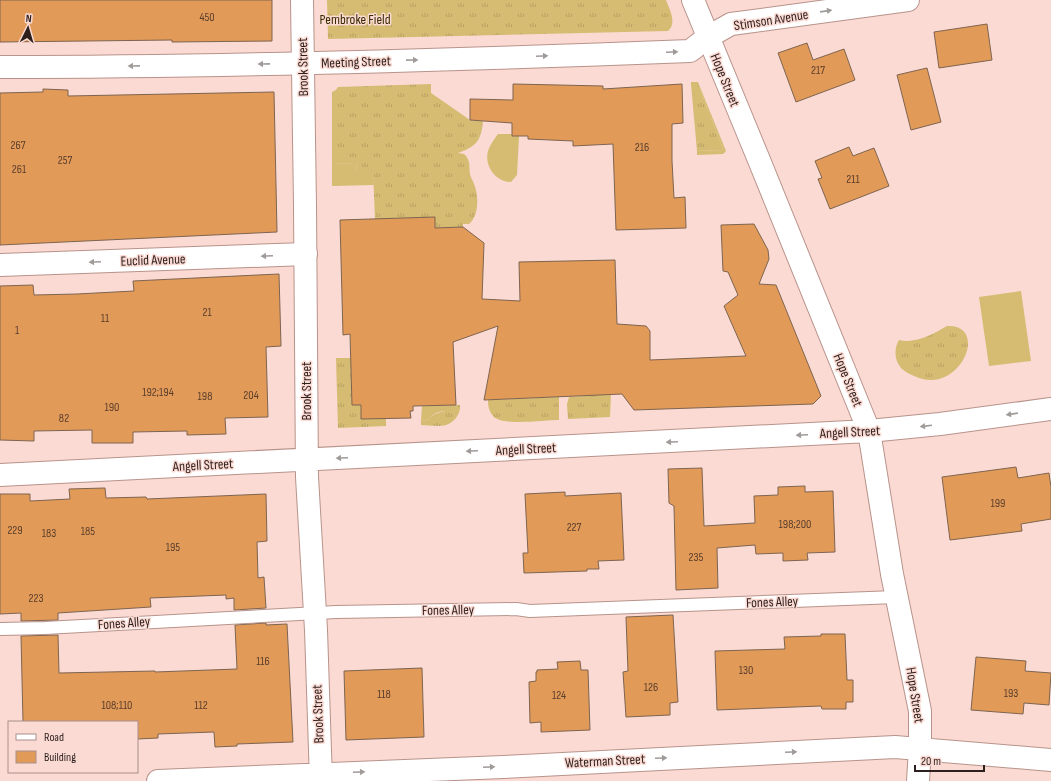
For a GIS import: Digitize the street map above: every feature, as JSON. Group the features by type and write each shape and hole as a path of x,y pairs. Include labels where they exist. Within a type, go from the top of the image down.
{"street":[{"name":"Brook Street","path":"302,0 306,254 307,460 320,777"},
{"name":"Hope Street","path":"693,0 868,431 896,597 920,711 918,781"},
{"name":"Stimson Avenue","path":"708,37 731,24 908,0"},
{"name":"Meeting Street","path":"0,67 303,63 690,51 708,37"},
{"name":"Euclid Avenue","path":"0,265 306,254"},
{"name":"Angell Street","path":"0,475 868,431 940,424 1051,409"},
{"name":"Waterman Street","path":"158,781 320,777 895,747 1051,760"}],"lane":[{"name":"Fones Alley","path":"0,629 46,628 340,612 516,609 530,611 896,597"}],"green space":[{"name":"Pembroke Field","path":"327,0 666,0 671,12 672,24 668,31 328,39"},
{"path":"691,82 698,82 726,151 723,154 697,155 697,151 723,149 698,84 691,84"},
{"path":"431,84 431,93 470,120 483,121 481,133 477,142 470,148 458,153 464,154 468,159 470,175 477,194 475,216 469,224 463,224 463,227 435,228 435,218 375,219 373,171 357,171 356,163 332,164 332,92 338,87"},
{"path":"691,84 698,84 723,149 722,150 697,151"},
{"path":"498,134 512,134 512,136 519,136 517,175 511,182 500,179 489,167 487,156 488,151"},
{"path":"356,163 357,171 373,171 374,185 332,186 332,164"},
{"path":"1021,291 1031,361 989,366 979,297"},
{"path":"947,326 960,328 967,336 968,347 964,358 956,369 944,377 930,380 914,376 901,368 897,361 896,354 896,347 899,340 912,341 930,335"},
{"path":"336,358 351,358 352,405 361,405 361,419 386,418 386,426 338,428"},
{"path":"611,394 610,417 568,419 567,404 569,397"},
{"path":"559,397 559,420 515,422 499,420 492,415 488,404 488,400"},
{"path":"456,405 460,405 460,411 457,417 449,424 440,426 421,425 421,421 428,420 435,414 451,409"},
{"path":"456,405 451,411 442,411 433,415 428,420 421,421 422,406"}],"building":[{"path":"0,0 272,0 272,41 172,42 172,40 0,42"},
{"path":"987,24 992,60 939,68 934,32"},
{"path":"807,43 813,60 844,49 855,80 796,102 778,53"},
{"path":"927,68 941,122 911,130 897,75"},
{"path":"513,84 603,86 603,89 682,84 683,123 672,124 672,161 674,198 685,197 686,228 616,230 613,144 573,146 573,141 528,139 528,136 512,136 512,123 470,120 470,99 513,100"},
{"path":"43,89 68,90 68,96 274,92 277,232 0,245 0,93 43,92"},
{"path":"849,147 853,156 874,148 889,186 830,209 818,179 822,178 815,161"},
{"path":"435,217 435,228 463,227 484,243 482,299 520,301 519,262 615,260 617,324 646,326 650,331 650,360 746,356 724,306 738,295 728,272 723,271 721,225 754,224 768,250 769,259 759,284 776,285 821,396 813,404 634,410 622,394 484,400 498,326 453,342 456,405 413,406 413,411 410,411 411,418 361,419 361,405 352,405 350,334 343,335 340,220"},
{"path":"279,274 281,346 266,347 268,417 225,418 226,434 187,435 187,431 133,432 133,443 92,443 92,430 34,431 34,441 0,440 0,286 33,285 34,295 77,294 134,291 133,281"},
{"path":"1016,467 1018,478 1049,473 1051,487 1051,519 1021,524 1022,531 950,540 942,477"},
{"path":"702,468 704,526 755,523 754,496 778,495 778,487 805,486 805,492 833,491 835,552 807,553 808,560 783,561 783,553 756,554 755,545 717,548 718,588 676,590 674,506 669,503 668,469"},
{"path":"105,488 106,498 146,497 147,499 266,494 267,541 257,542 258,578 264,577 266,608 234,610 234,598 226,599 226,595 150,598 151,607 58,613 58,620 21,621 21,613 0,614 0,494 30,494 30,501 70,499 69,489"},
{"path":"565,492 565,496 621,493 624,560 598,561 599,569 587,569 587,571 524,573 523,553 528,553 525,494"},
{"path":"673,615 678,702 670,703 670,715 626,717 623,672 628,671 626,617"},
{"path":"266,623 266,625 287,624 293,742 237,744 237,746 215,747 214,732 158,734 158,738 138,739 138,721 23,721 21,636 58,635 59,673 237,669 235,625"},
{"path":"821,634 845,634 847,680 853,680 853,702 846,702 846,709 822,709 821,706 717,710 715,651 785,649 784,637 821,636"},
{"path":"976,657 1026,661 1025,671 1051,673 1049,705 1024,703 1023,714 971,710"},
{"path":"580,661 581,670 588,670 590,730 541,732 541,722 530,723 529,682 536,681 537,670 558,669 557,662"},
{"path":"422,668 424,737 346,740 344,671"}]}
